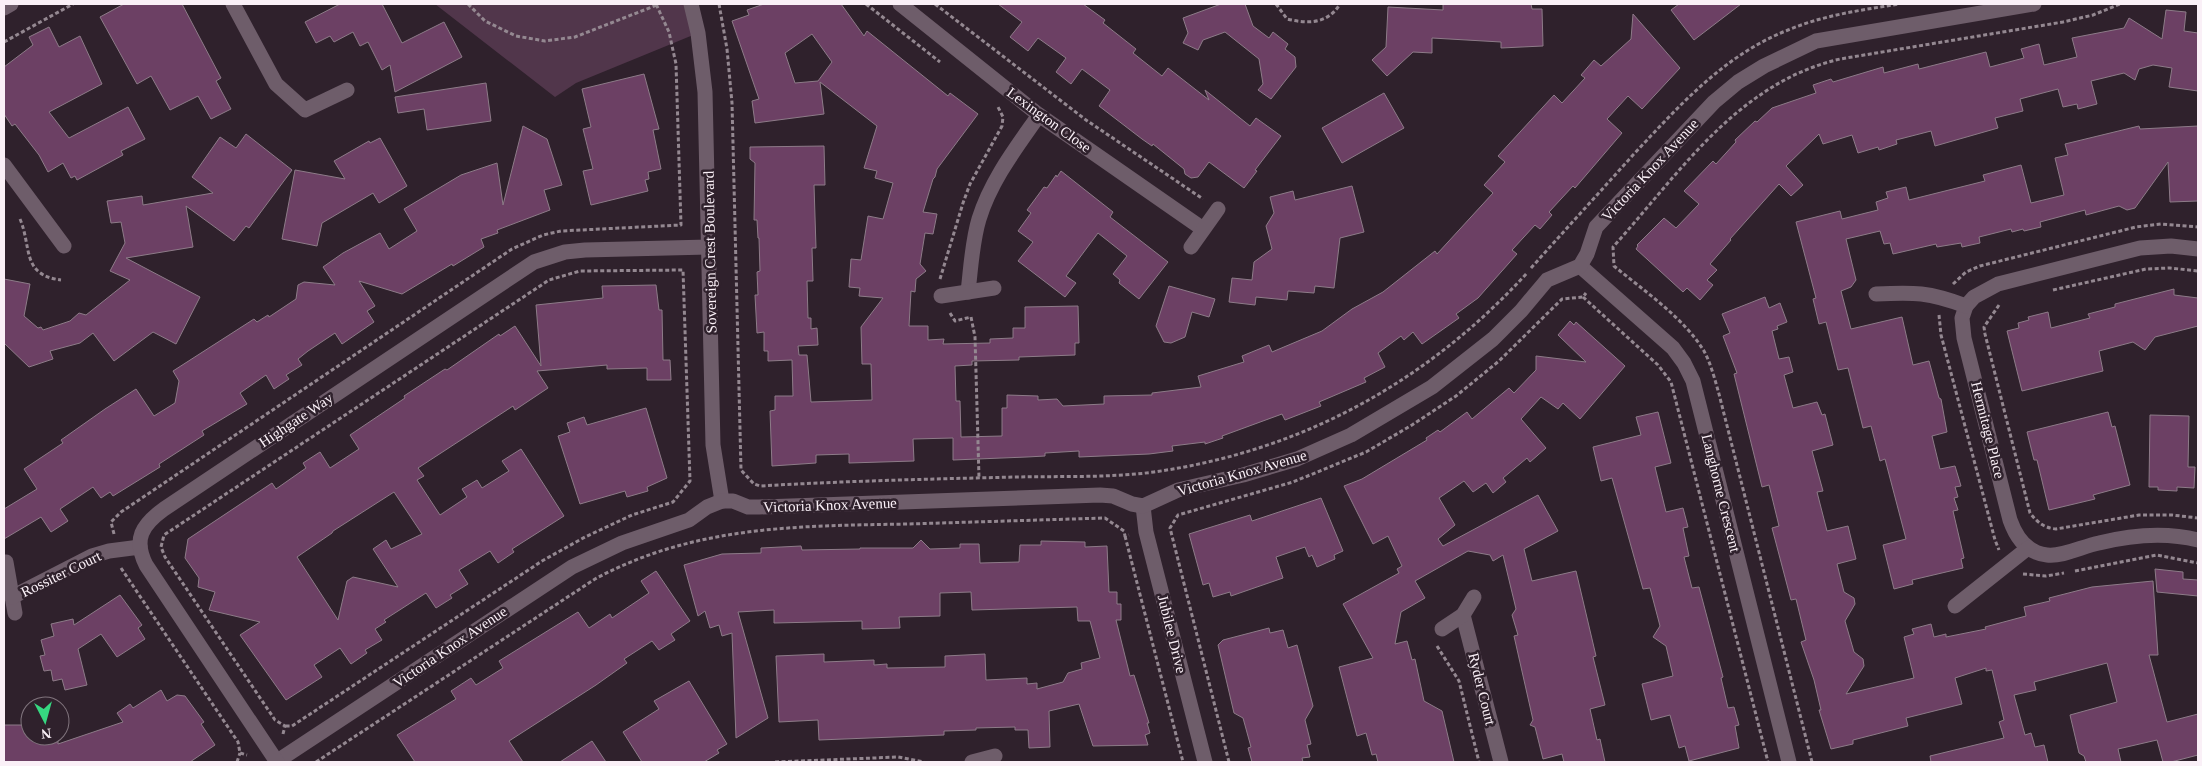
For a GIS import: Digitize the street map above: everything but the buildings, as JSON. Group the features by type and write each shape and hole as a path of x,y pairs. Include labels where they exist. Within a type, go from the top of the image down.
{"street":[{"path":"4,8 11,4"},
{"path":"233,4 276,84 305,110 347,90"},
{"name":"Sovereign Crest Boulevard","path":"691,4 705,92 714,454 722,501"},
{"name":"Lexington Close","path":"900,4 1039,115 1203,228"},
{"name":"Victoria Knox Avenue","path":"277,762 572,567 622,543 689,520 707,507 722,501 733,501 758,507 1100,495 1113,496 1142,506 1178,490 1243,475 1297,459 1351,435 1432,387 1493,339 1521,311 1547,280 1580,266 1587,254 1596,227 1714,102 1738,82 1764,66 1816,41 1972,8 2034,4"},
{"path":"968,292 979,219 985,201 1004,165 1039,115"},
{"path":"4,165 64,246"},
{"path":"1191,247 1218,209"},
{"path":"1876,294 1916,292 1939,296 1966,306 1974,296 1998,284 2140,248 2171,246 2198,249"},
{"name":"Highgate Way","path":"140,547 143,528 152,517 534,262 548,256 578,251 709,247"},
{"name":"Langhorne Crescent","path":"1580,266 1673,348 1684,363 1693,381 1789,762"},
{"path":"941,296 994,288"},
{"name":"Hermitage Place","path":"1966,306 1962,318 1964,338 2010,520 2014,532 2028,548"},
{"name":"Jubilee Drive","path":"1142,506 1146,532 1205,762"},
{"path":"1955,606 2028,548 2048,555 2136,536 2172,536 2198,540"},
{"path":"140,547 141,557 146,565 277,762"},
{"name":"Rossiter Court","path":"12,597 92,556 109,551 140,547"},
{"path":"6,562 15,612"},
{"path":"1442,628 1463,615 1474,596"},
{"name":"Ryder Court","path":"1463,615 1501,762"},
{"path":"972,762 995,756"}],"path":[{"path":"4,42 73,4"},
{"path":"468,4 485,22 516,36 545,41 575,37 656,4 669,32 676,64 681,225"},
{"path":"719,4 727,50 732,103 741,470 754,484 760,486 1146,473 1238,454 1273,444 1310,430 1349,412 1392,387 1435,358 1499,304 1671,114 1701,85 1728,63 1755,46 1788,30 1827,17 1899,4"},
{"path":"935,4 1086,120 1218,209"},
{"path":"1276,4 1287,18 1312,22 1325,19 1340,4"},
{"path":"1614,266 1613,247 1711,135 1741,108 1790,77 1818,64 1840,59 2063,22 2120,4"},
{"path":"19,217 28,253 34,268 47,278 60,280"},
{"path":"2051,291 2146,269 2170,268 2198,271"},
{"path":"283,734 285,726 275,720 165,557 161,547 162,538 167,532 535,288 558,277 580,271 682,270 689,476"},
{"path":"1583,297 1658,365 1665,373 1674,390 1768,762"},
{"path":"2003,302 1997,307 1984,327 1985,334 2030,513 2035,520 2048,529 2056,530 2139,514 2172,514 2198,518"},
{"path":"1940,312 1938,319 1941,335 1994,540 2001,553"},
{"path":"316,762 595,579 614,568 682,544 715,536 785,527 1105,518 1124,531 1183,762"},
{"path":"1170,528 1229,762"},
{"path":"1125,536 1132,534"},
{"path":"2018,572 2046,576 2157,555 2198,563"},
{"path":"120,565 238,742 240,754 236,762"},
{"path":"1442,628 1434,641 1459,681 1479,762"},
{"path":"240,754 247,755"},
{"path":"775,762 898,757 924,762"}],"shaded area":[{"path":"435,4 691,4 698,33 576,83 555,97"}]}
